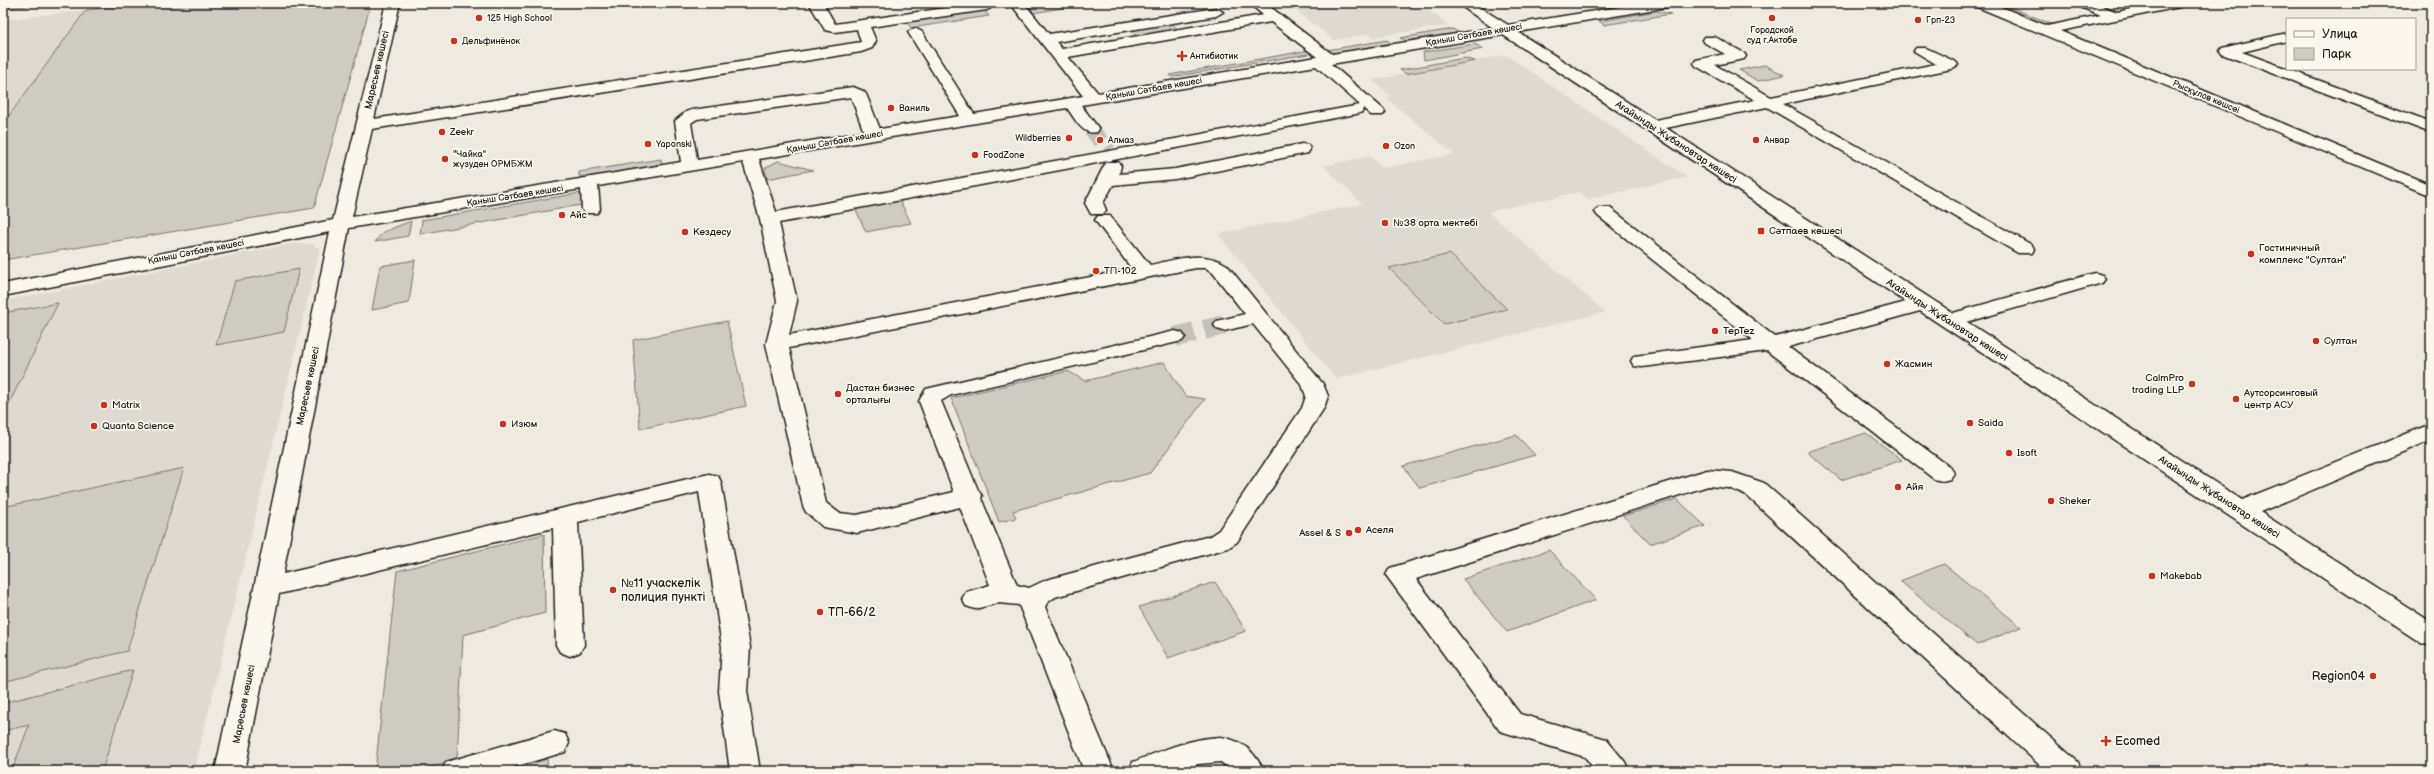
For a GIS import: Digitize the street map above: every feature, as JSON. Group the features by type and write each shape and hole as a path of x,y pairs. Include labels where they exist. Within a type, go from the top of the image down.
{"street":[{"name":"Маресьев көшесі","path":"230,771 341,224 393,3"},
{"path":"462,3 470,3"},
{"path":"816,3 830,27 843,28 987,6"},
{"path":"1021,3 1046,39 1094,99"},
{"name":"Ағайынды Жұбановтар көшесі","path":"1464,3 2431,636"},
{"name":"Қаныш Сәтбаев көшесі","path":"3,290 341,224 1668,3"},
{"name":"Рысқұлов көшсеі","path":"1980,3 2431,191"},
{"path":"2083,3 2116,16"},
{"path":"2046,30 2180,3"},
{"path":"1253,5 1274,17 1324,60 1377,112"},
{"path":"1046,39 1228,10"},
{"path":"1058,54 1274,17"},
{"path":"364,125 684,74 861,48 867,46 869,41 863,26"},
{"path":"915,32 970,120"},
{"path":"2286,37 2227,50 2431,128"},
{"path":"1710,40 1740,56 1701,63 2025,249"},
{"path":"1651,126 1951,65 1921,51"},
{"path":"690,167 683,121 692,115 854,92 858,94 874,136"},
{"path":"1070,103 1091,129"},
{"path":"769,219 1110,153 1356,109"},
{"path":"1107,180 1175,174 1302,148"},
{"path":"1110,153 1112,171 1094,203 1100,215 1145,272"},
{"path":"750,157 769,219 787,301 777,344 815,506 832,521 857,524 970,496"},
{"path":"589,183 591,209"},
{"path":"1604,212 1942,473"},
{"path":"777,344 1196,262 1211,263 1220,269 1312,384 1317,396 1313,408 1228,536 1220,542 1046,590 1035,598 1032,608 1100,771"},
{"path":"1949,321 2095,279"},
{"path":"1642,361 1773,344 1923,304"},
{"path":"1224,325 1258,317"},
{"path":"1007,594 970,496 930,401 934,394 944,390 1175,337"},
{"path":"2240,511 2431,430"},
{"path":"1614,771 1596,748 1510,722 1399,575 1708,478 1732,480 1755,489 2066,771"},
{"path":"267,587 709,482 736,647 733,692 745,771"},
{"path":"565,516 570,645"},
{"path":"975,599 1007,594 1035,598"},
{"path":"457,771 554,743"},
{"path":"1144,771 1206,750 1230,751 1245,763 1249,771"}],"shaded area":[{"path":"1286,3 1418,3 1449,25 1374,37 1369,34 1334,40"},
{"path":"86,10 3,124 3,20"},
{"name":"№38 орта мектебі","path":"1506,55 1687,177 1589,199 1579,192 1488,212 1605,312 1336,379 1218,234 1362,204 1324,166 1370,156 1383,168 1454,154 1386,98 1391,96 1372,80"},
{"path":"291,244 312,244 320,249 194,771 3,771 3,301"}],"green space":[{"path":"3,3 51,3 3,9"},
{"path":"148,3 371,3 314,208 3,260 3,124 86,10"},
{"path":"1041,3 1091,3 1033,13 1031,6"},
{"path":"1987,3 2000,3 2054,25 2039,25"},
{"path":"984,10 989,16 911,28 907,22"},
{"path":"1656,11 1671,14 1604,25 1599,21"},
{"path":"1169,21 1179,30 1137,37 1128,28"},
{"path":"1453,29 1459,33 1409,42 1400,38"},
{"path":"1387,40 1391,43 1388,46 1333,54 1327,50"},
{"path":"1475,44 1483,49 1424,60 1423,52"},
{"path":"1311,50 1314,53 1172,77 1169,75"},
{"path":"1464,58 1475,61 1406,74 1400,70"},
{"path":"1765,65 1784,75 1758,81 1739,70"},
{"path":"661,159 662,162 654,166 586,177 579,176 579,172"},
{"path":"778,161 813,170 767,179 765,168"},
{"path":"586,192 586,204 420,234 422,220"},
{"path":"899,199 911,223 866,232 856,210 857,208"},
{"path":"411,221 408,236 375,242 383,232"},
{"path":"1450,254 1507,309 1444,324 1389,268"},
{"path":"415,260 409,303 372,310 380,266"},
{"path":"299,269 284,332 216,345 235,281"},
{"path":"58,303 3,416 3,313"},
{"path":"727,321 746,406 640,429 633,340"},
{"path":"1164,362 1185,396 1205,399 1150,473 1013,511 1016,518 999,522 951,398 1068,371 1085,381"},
{"path":"1866,433 1902,460 1841,480 1807,452"},
{"path":"1516,435 1535,455 1420,488 1403,466"},
{"path":"184,468 127,651 3,682 3,507"},
{"path":"1677,499 1705,526 1650,544 1623,516"},
{"path":"544,534 545,613 463,635 457,760 418,771 375,771 397,571"},
{"path":"1549,550 1596,600 1507,632 1463,579"},
{"path":"1944,564 2021,627 1977,645 1900,581"},
{"path":"1215,582 1246,631 1168,658 1139,607"},
{"path":"133,670 102,771 12,771 29,725 3,731 3,703"},
{"path":"547,759 548,771 506,771"}],"tunnel":[{"path":"1091,129 1109,151"},
{"path":"1175,337 1224,325"}],"place":[{"name":"125 High School","path":"479,18"},
{"name":"Городской суд г.Актобе","path":"1772,18"},
{"name":"Грп-23","path":"1918,20"},
{"name":"Дельфинёнок","path":"454,41"},
{"name":"Антибиотик","path":"1182,56"},
{"name":"Ваниль","path":"891,108"},
{"name":"Zeekr","path":"442,132"},
{"name":"Wildberries","path":"1069,138"},
{"name":"Алмаз","path":"1100,140"},
{"name":"Анвар","path":"1756,140"},
{"name":"Yaponski","path":"648,144"},
{"name":"Ozon","path":"1386,146"},
{"name":"FoodZone","path":"975,155"},
{"name":"\"Чайка\" жүзуден ОРМБЖМ","path":"445,159"},
{"name":"Айс","path":"562,215"},
{"name":"№38 орта мектебі","path":"1385,223"},
{"name":"Сәтпаев көшесі","path":"1761,231"},
{"name":"Кездесу","path":"685,232"},
{"name":"Гостиничный комплекс \"Султан\"","path":"2251,254"},
{"name":"ТП-102","path":"1096,271"},
{"name":"TepTez","path":"1715,331"},
{"name":"Султан","path":"2316,341"},
{"name":"Жасмин","path":"1887,364"},
{"name":"CalmPro trading LLP","path":"2192,384"},
{"name":"Дастан бизнес орталығы","path":"838,394"},
{"name":"Аутсорсинговый центр АСУ","path":"2236,399"},
{"name":"Matrix","path":"104,405"},
{"name":"Saida","path":"1970,423"},
{"name":"Изюм","path":"503,424"},
{"name":"Quanta Science","path":"94,426"},
{"name":"Isoft","path":"2009,453"},
{"name":"Айя","path":"1898,487"},
{"name":"Sheker","path":"2051,501"},
{"name":"Аселя","path":"1358,530"},
{"name":"Assel & S","path":"1349,533"},
{"name":"Makebab","path":"2152,576"},
{"name":"№11 учаскелік полиция пункті","path":"613,590"},
{"name":"ТП-66/2","path":"820,612"},
{"name":"Region04","path":"2373,676"},
{"name":"Ecomed","path":"2106,741"}]}
